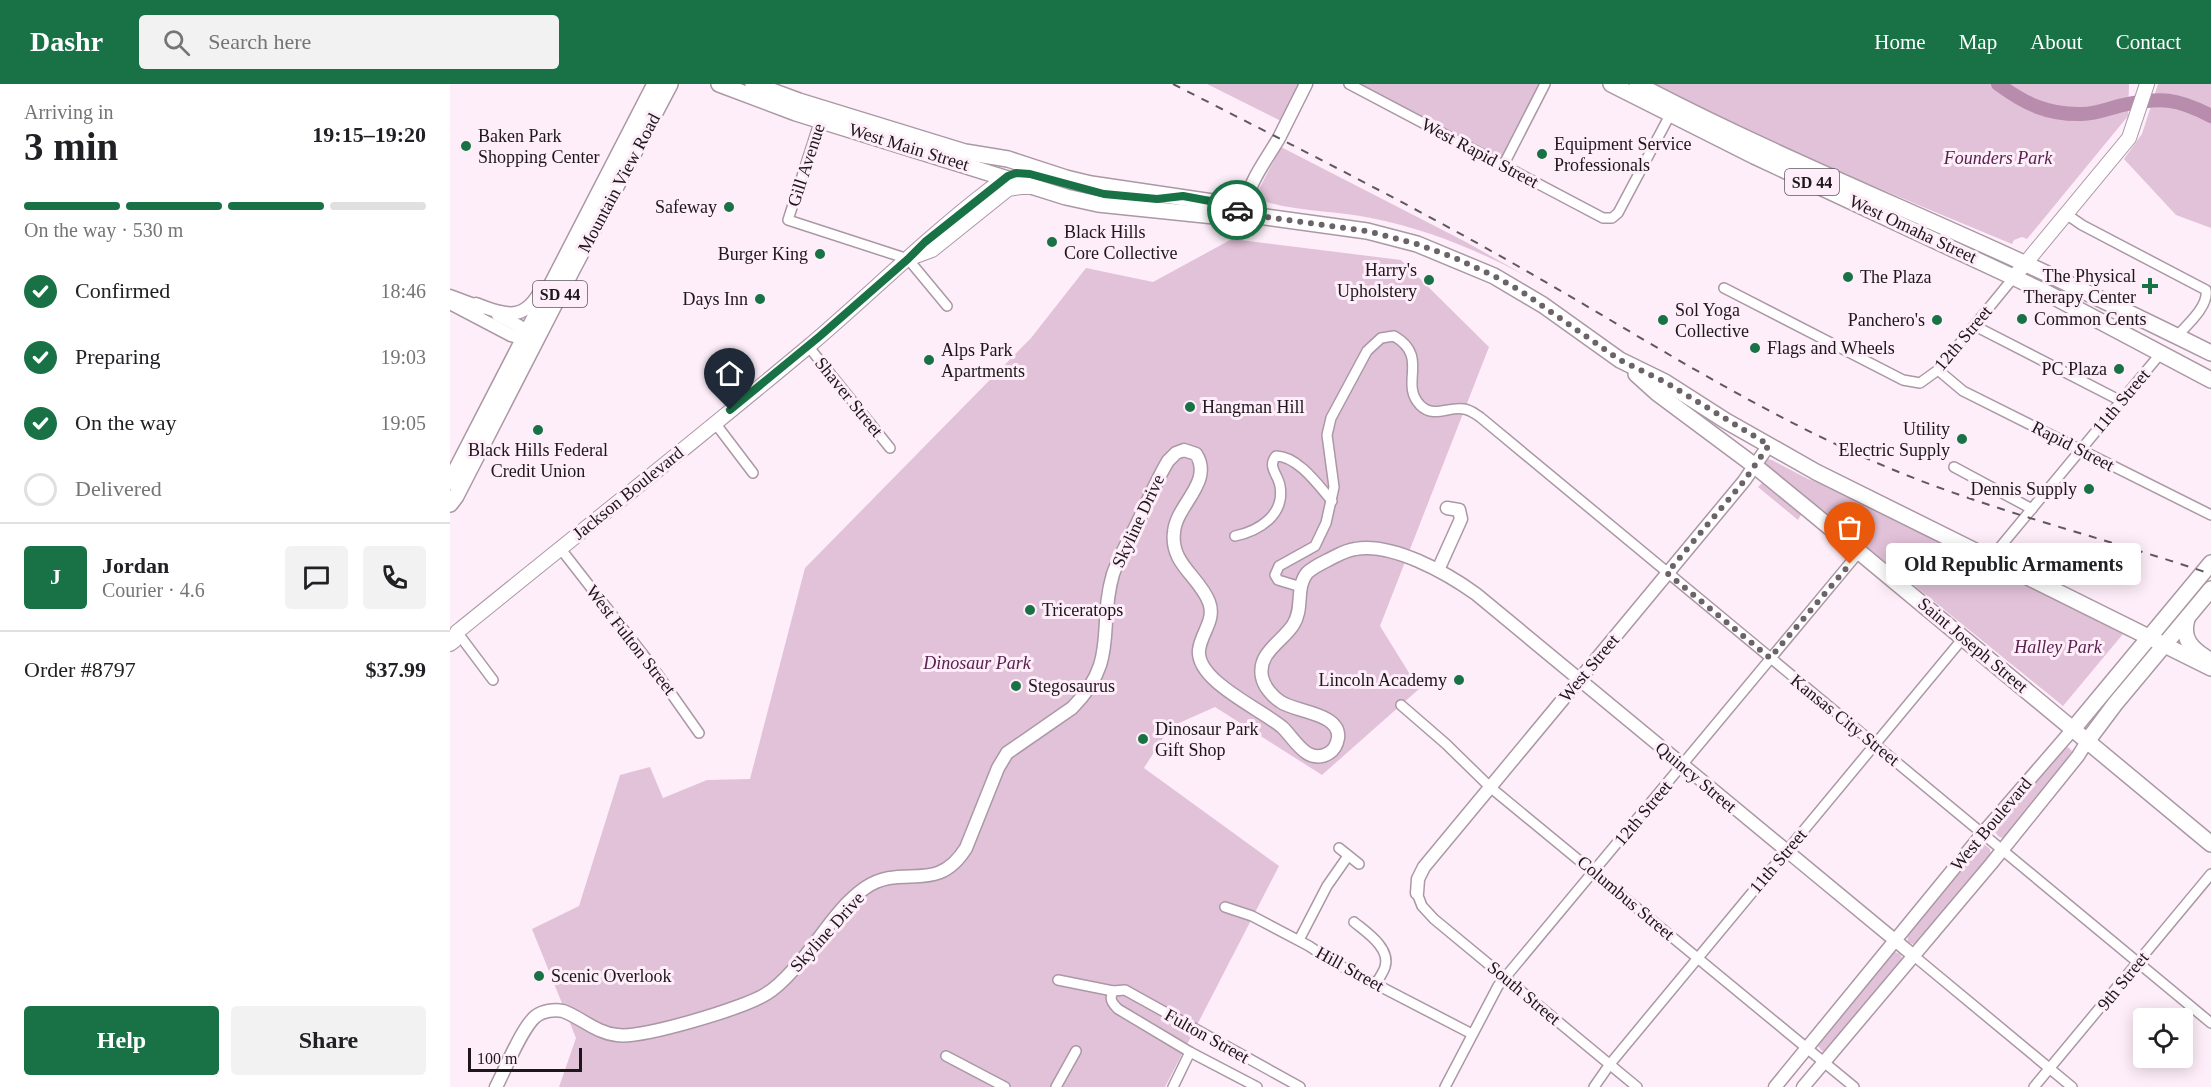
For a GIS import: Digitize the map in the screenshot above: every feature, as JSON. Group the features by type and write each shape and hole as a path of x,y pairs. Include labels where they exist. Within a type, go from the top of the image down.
{"main road":[{"name":"Mountain View Road","path":"450,504 456,496 579,232 655,84"},
{"name":"Mountain View Road","path":"450,482 670,84"},
{"name":"West Main Street","path":"719,84 768,92"},
{"name":"West Main Street","path":"753,84 822,115 1002,179 1098,204 1224,218 1244,214 1367,231 1417,244 1455,258 1521,291 1620,360 1665,382 1831,480 2211,668"},
{"name":"West Omaha Street","path":"1611,84 1754,156 2014,277 2211,380"},
{"name":"West Omaha Street","path":"1637,84 1775,152 2025,264 2211,353"},
{"path":"2014,277 2129,138 2147,84"},
{"name":"West Main Street","path":"822,115 955,149 1008,159 1091,184 1226,204 1244,214"},
{"path":"953,233 961,220 998,188 1002,179 1000,163 985,156"},
{"path":"972,167 977,172 980,182 974,202"},
{"path":"1002,179 1016,173 1030,174 1104,194 1157,199 1183,196"},
{"name":"Jackson Boulevard","path":"452,636 808,346 925,242 1002,179"},
{"name":"Jackson Boulevard","path":"908,259 932,250 1008,189 1036,188"},
{"name":"Saint Joseph Street","path":"1620,360 1657,393 1755,466 1860,551 2211,844"},
{"path":"1755,466 1765,457 1772,457 1806,475 1831,480"},
{"name":"West Boulevard","path":"2088,740 2211,563"},
{"name":"West Boulevard","path":"2073,729 2156,642 2187,618 2211,589"},
{"path":"2187,618 2184,629 2187,640 2198,652 2211,660"}],"street":[{"path":"1244,214 1251,183 1306,84"},
{"name":"West Rapid Street","path":"1348,84 1603,218 1612,218 1618,213 1671,113"},
{"path":"1503,166 1545,84"},
{"name":"Gill Avenue","path":"822,115 788,220 908,259"},
{"path":"2066,214 2082,225 2206,290 2207,296 2204,303 2177,336"},
{"path":"450,296 505,314 519,313 536,300 561,250 579,232"},
{"path":"908,259 946,306"},
{"name":"12th Street","path":"1724,288 1903,380 1920,383 1938,370 2014,277"},
{"path":"450,303 528,338"},
{"path":"476,304 519,326 528,338"},
{"path":"1975,326 2121,401"},
{"name":"Kansas City Street","path":"1332,501 1334,478 1328,443 1328,426 1361,360 1382,338 1394,336 1409,349 1413,362 1413,393 1420,405 1437,413 1460,408 1467,409 1480,417 2211,1023"},
{"name":"Shaver Street","path":"808,346 890,448"},
{"name":"11th Street","path":"1992,560 2161,353"},
{"name":"Rapid Street","path":"1938,370 1963,391 2211,515"},
{"path":"714,423 753,473"},
{"name":"West Street","path":"1417,893 1418,879 1424,867 1755,466 1769,445"},
{"name":"Skyline Drive","path":"496,1087 528,1024 541,1013 563,1011 601,1031 620,1036 635,1035 691,1021 754,1001 778,985 794,970 836,916 866,887 894,877 932,875 949,868 966,848 998,768 1007,753 1072,708 1094,679 1105,650 1109,595 1114,570 1163,469 1173,454 1184,450 1191,451 1196,454 1202,466 1200,480 1175,523 1173,539 1181,564 1203,590 1210,604 1211,617 1199,647 1200,661 1217,682 1280,726 1301,750 1317,756 1326,755 1335,746 1338,736 1336,729 1326,719 1279,702 1262,677 1262,669 1269,651 1287,633 1298,617 1300,587"},
{"path":"1235,536 1258,530 1273,515 1280,492 1278,480 1272,469 1276,456 1285,459 1311,476 1332,501 1322,534 1315,546 1286,561 1276,570 1275,575 1278,580 1300,587"},
{"path":"1954,467 2032,509"},
{"path":"1437,570 1461,519 1459,510 1447,508"},
{"name":"Quincy Street","path":"1300,587 1305,576 1313,568 1356,548 1393,553 1437,570 1476,594 2072,1087"},
{"name":"West Fulton Street","path":"560,549 650,662 699,733"},
{"name":"12th Street","path":"1445,1087 1490,999 1506,977 1860,551"},
{"path":"452,636 493,680"},
{"name":"11th Street","path":"1594,1087 1610,1064 1964,637"},
{"name":"Columbus Street","path":"1401,705 1446,744 1490,787 1854,1087"},
{"name":"West Boulevard","path":"1775,1087 1983,833 2073,729"},
{"name":"West Boulevard","path":"1803,1087 2003,849 2078,756 2088,740"},
{"path":"1339,848 1359,864"},
{"path":"1299,940 1327,886 1348,856"},
{"name":"9th Street","path":"2034,1087 2211,874"},
{"name":"South Street","path":"1417,893 1422,906 1434,919 1637,1087"},
{"name":"Hill Street","path":"1226,908 1252,916 1299,940 1333,962 1472,1034"},
{"path":"1354,922 1380,945 1385,957 1386,966 1376,984"},
{"name":"Fulton Street","path":"1058,980 1113,991 1121,989 1131,993 1300,1087"},
{"name":"Fulton Street","path":"1113,991 1110,998 1118,1009 1190,1052 1257,1087"},
{"path":"1056,1087 1076,1051"},
{"path":"1173,1087 1190,1052"},
{"path":"946,1056 1005,1087"}],"green space":[{"path":"1207,84 1302,84 1283,122"},
{"path":"1358,84 1540,84 1507,150 1499,157"},
{"name":"Founders Park","path":"1656,84 2129,84 2128,116 2027,239 2022,237 2014,240 2012,244 1787,148"},
{"path":"2158,84 2211,84 2211,228 2176,215 2124,159 2142,134"},
{"path":"1281,147 1466,242 1535,281 1476,251 1414,229 1371,218 1292,208 1266,202 1261,198 1259,189"},
{"name":"Dinosaur Park","path":"1232,239 1401,260 1489,347 1380,626 1419,689 1322,775 1215,707 1170,727 1144,768 1279,866 1165,1087 559,1087 576,1038 532,929 579,906 620,775 650,767 663,798 707,780 750,779 805,568 1031,338 1086,268 1153,282"},
{"name":"Halley Park","path":"1768,459 1823,484 2123,634 2063,706 1767,466 1765,463"},
{"path":"1764,481 1802,513 1798,520 1758,487"},
{"path":"2068,747 2072,751 2047,788 2008,836 1999,837 1995,832 1996,827 2048,764"},
{"path":"1985,845 1990,849 1991,855 1920,943 1915,945 1908,942 1907,934 1980,846"},
{"path":"1895,952 1900,954 1903,960 1826,1052 1822,1051 1818,1046 1819,1041"}],"waterway":[{"path":"1998,84 2027,103 2058,113 2087,114 2136,102 2159,100 2178,102 2211,116"}],"railway":[{"path":"1173,84 1431,218 1732,391 1821,437 1908,476 1951,492 2211,574"}],"way so far":[{"path":"1237,210 1244,214 1367,231 1417,244 1455,258 1521,291 1620,360 1665,382 1769,445 1744,481 1667,573 1770,658 1850,564"}],"place":[{"name":"Baken Park Shopping Center","path":"466,146"},
{"name":"Equipment Service Professionals","path":"1542,154"},
{"name":"Safeway","path":"729,207"},
{"name":"Black Hills Core Collective","path":"1052,242"},
{"name":"Burger King","path":"820,254"},
{"name":"The Plaza","path":"1848,277"},
{"name":"Harry's Upholstery","path":"1429,280"},
{"name":"The Physical Therapy Center","path":"2150,286"},
{"name":"Days Inn","path":"760,299"},
{"name":"Common Cents","path":"2022,319"},
{"name":"Sol Yoga Collective","path":"1663,320"},
{"name":"Panchero's","path":"1937,320"},
{"name":"Flags and Wheels","path":"1755,348"},
{"name":"Alps Park Apartments","path":"929,360"},
{"name":"PC Plaza","path":"2119,369"},
{"name":"Hangman Hill","path":"1190,407"},
{"name":"Black Hills Federal Credit Union","path":"538,430"},
{"name":"Utility Electric Supply","path":"1962,439"},
{"name":"Dennis Supply","path":"2089,489"},
{"name":"Old Republic Armaments","path":"1850,564"},
{"name":"Triceratops","path":"1030,610"},
{"name":"Lincoln Academy","path":"1459,680"},
{"name":"Stegosaurus","path":"1016,686"},
{"name":"Dinosaur Park Gift Shop","path":"1143,739"},
{"name":"Scenic Overlook","path":"539,976"}],"route":[{"path":"730,410 820,336 925,242 1008,176 1016,173 1030,174 1104,194 1157,199 1183,196 1226,204 1237,210"}]}
